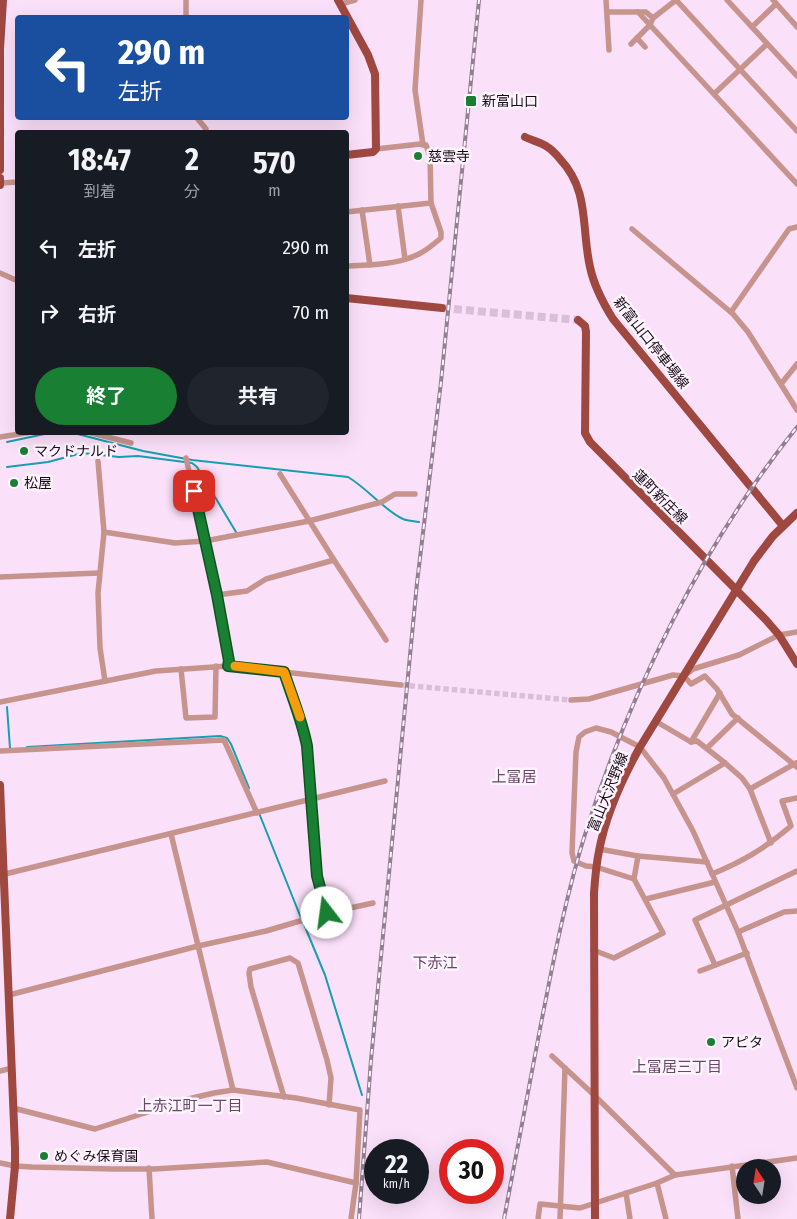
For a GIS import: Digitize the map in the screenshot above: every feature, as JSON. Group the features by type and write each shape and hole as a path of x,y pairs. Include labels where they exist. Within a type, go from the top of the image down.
{"main road":[{"path":"0,170 2,0"},
{"path":"340,2 347,15"},
{"path":"349,19 368,55 375,74 376,149 373,152 349,155"},
{"name":"新富山口停車場線","path":"524,137 546,146 566,165 574,178 584,208 590,266 604,304 613,319 782,526"},
{"path":"0,178 0,184"},
{"path":"349,298 442,308"},
{"name":"蓮町新庄線","path":"578,320 585,326 586,332 585,433 590,442 779,635 797,664"},
{"name":"富山大沢野線","path":"595,1219 594,893 599,849 608,817 640,747 754,561 773,536 797,513"},
{"path":"0,785 2,875 9,995 15,1166 10,1219"}],"street":[{"path":"186,0 186,15"},
{"path":"340,2 355,0"},
{"path":"421,0 415,90 423,145"},
{"path":"606,0 609,50"},
{"path":"631,44 650,26 653,18 676,0 797,131"},
{"path":"727,0 797,76"},
{"path":"752,27 774,2 797,27"},
{"path":"607,12 646,12 653,18"},
{"path":"638,12 797,184"},
{"path":"637,38 645,47"},
{"path":"714,94 768,44"},
{"path":"199,120 206,130"},
{"path":"349,266 370,265 405,259 418,255 441,238 441,232 431,203 430,156 428,147 423,145 376,149"},
{"path":"0,184 15,182"},
{"path":"349,212 431,203"},
{"path":"398,206 405,259"},
{"path":"362,210 370,265"},
{"path":"731,312 789,229 797,227"},
{"path":"632,229 731,312 748,332 797,410"},
{"path":"0,273 15,280"},
{"path":"781,384 797,364"},
{"path":"0,437 15,435"},
{"path":"100,435 131,443"},
{"path":"186,458 217,595 229,661 228,666"},
{"path":"98,460 104,532 103,554 99,573 99,623 105,681"},
{"path":"280,474 386,640"},
{"path":"104,532 175,542 205,541 309,521 382,502 395,494 415,494"},
{"path":"217,595 247,591 266,579 334,560"},
{"path":"0,577 99,573"},
{"path":"571,700 589,699 673,675 684,676 693,669 738,655 779,635 797,632"},
{"path":"180,669 186,718 215,717 216,666"},
{"path":"0,702 105,681 180,669 216,666 401,685"},
{"path":"284,672 304,728 317,876 327,913"},
{"path":"684,676 691,684 705,676 720,693 732,714 796,765 750,789"},
{"path":"691,742 720,693"},
{"path":"707,748 738,718"},
{"path":"657,722 691,742 697,742 707,748 742,778 750,789 772,843"},
{"path":"634,879 574,861 572,853 576,752 579,737 585,732 596,728 611,732 640,747 664,778 673,794 693,831 747,953 797,1088"},
{"path":"0,751 224,740 257,812"},
{"path":"673,794 725,763"},
{"path":"2,875 385,781"},
{"path":"712,874 741,862 772,843 791,826 782,801 797,798"},
{"path":"171,834 233,1090"},
{"path":"599,849 638,856 707,862"},
{"path":"593,950 614,958 663,933 634,879 638,856"},
{"path":"715,965 695,920 797,870"},
{"path":"646,899 715,882"},
{"path":"9,995 198,946 266,931 373,902"},
{"path":"738,932 784,912 797,911"},
{"path":"700,971 747,953"},
{"path":"284,1097 248,973 250,969 266,963 290,958 298,963 327,1060 331,1078 329,1105"},
{"path":"552,1056 594,1094 675,1175"},
{"path":"0,1071 12,1068"},
{"path":"560,1219 565,1068"},
{"path":"13,1108 95,1130 188,1100 233,1090 360,1110 356,1183 351,1219"},
{"path":"538,1219 540,1204 580,1208 657,1183 675,1175 797,1158"},
{"path":"0,1163 15,1166 77,1169 149,1168 267,1162 356,1183"},
{"path":"732,1166 738,1219"},
{"path":"149,1168 152,1219"},
{"path":"657,1183 666,1219"},
{"path":"626,1193 630,1219"}],"waterway":[{"path":"7,442 40,435"},
{"path":"82,435 143,451 192,460 348,477 396,515 405,520 419,522"},
{"path":"7,467 48,462 82,453 119,457 138,456 192,463 197,467 236,532"},
{"path":"7,707 10,748"},
{"path":"27,747 220,736 227,738 231,744 249,788"},
{"path":"259,813 301,918"},
{"path":"303,922 325,975 362,1095"}],"tunnel":[{"path":"442,308 578,320"},
{"path":"401,685 571,700"}],"railway":[{"path":"359,1219 371,1060 417,583 441,382 479,0"},
{"path":"504,1219 560,928 579,853 605,775 626,722 674,618 731,519 797,427"}],"slow traffic":[{"path":"235,666 284,672 300,717"}],"place":[{"name":"新富山口","path":"471,101"},
{"name":"慈雲寺","path":"418,156"},
{"name":"マクドナルド","path":"24,451"},
{"name":"松屋","path":"14,483"},
{"name":"アピタ","path":"711,1042"},
{"name":"めぐみ保育園","path":"44,1156"}],"district":[{"name":"上冨居","path":"514,777"},
{"name":"下赤江","path":"435,963"},
{"name":"上冨居三丁目","path":"677,1067"},
{"name":"上赤江町一丁目","path":"190,1106"}],"route":[{"path":"194,491 217,595 229,661 228,666 284,672 298,708 307,746 317,876 327,913"}]}
